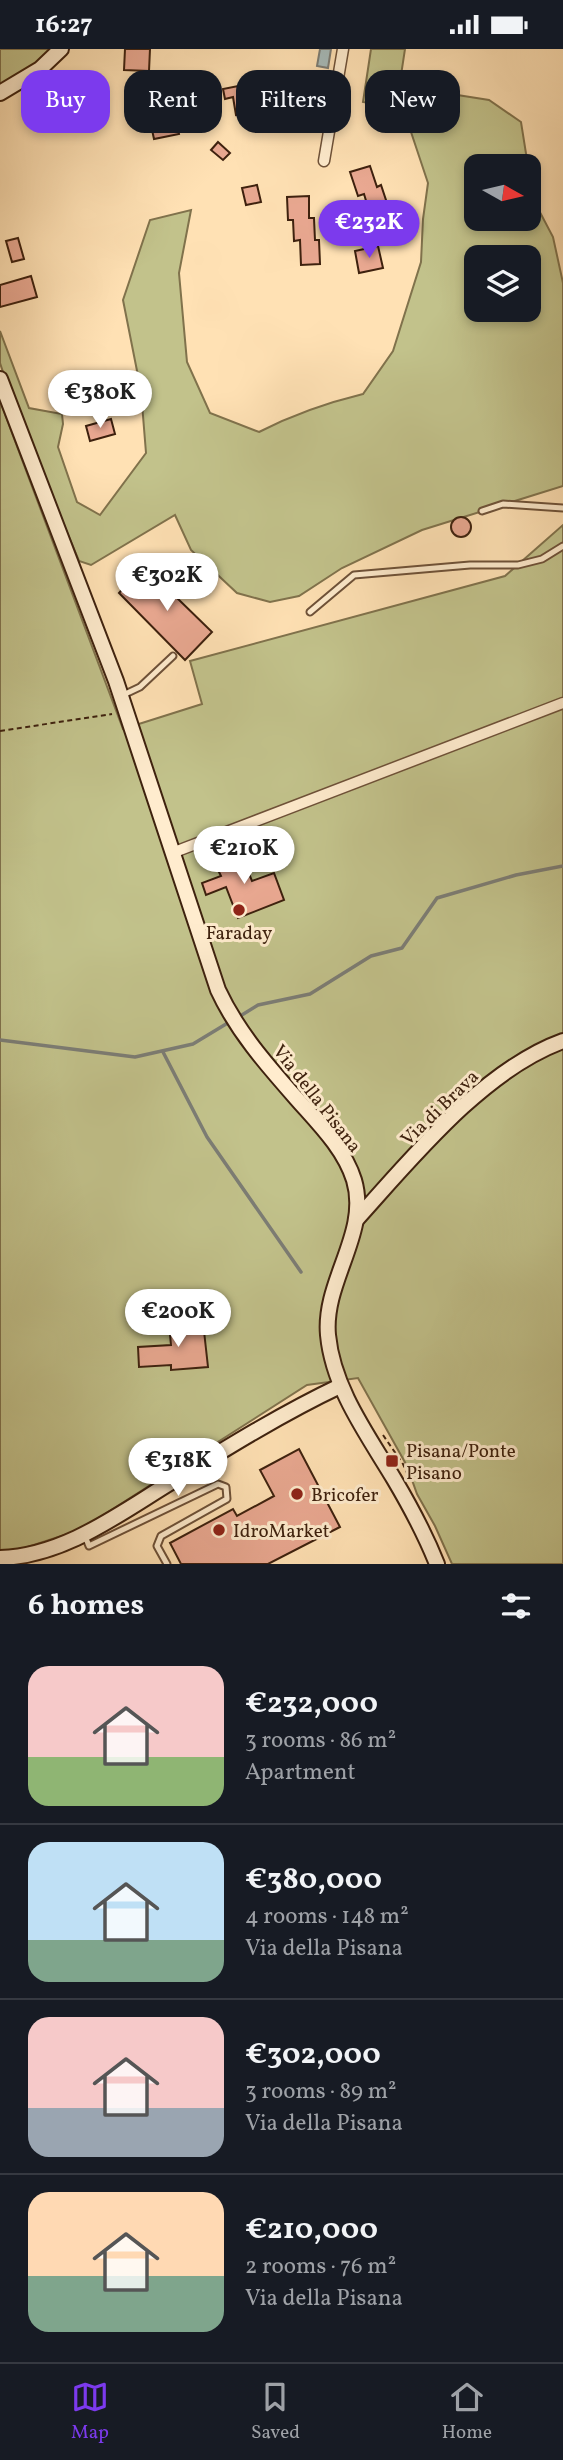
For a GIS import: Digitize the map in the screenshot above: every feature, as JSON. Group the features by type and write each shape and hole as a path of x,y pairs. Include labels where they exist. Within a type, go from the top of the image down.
{"main road":[{"path":"0,93 40,69 61,49"},
{"name":"Via della Pisana","path":"0,379 121,696 224,1002 265,1063 324,1131 344,1159 356,1187 356,1220 328,1315 330,1351 340,1386 403,1494 437,1564"},
{"name":"Via di Brava","path":"356,1220 462,1108 503,1073 563,1041"},
{"path":"0,1558 43,1551 85,1534 306,1402 340,1386"}],"street":[{"path":"324,161 342,49"},
{"path":"172,853 563,703"}],"lane":[{"path":"482,511 503,504 563,508"},
{"path":"310,612 354,575 470,565 518,565 542,559 563,547"},
{"path":"121,696 141,687 173,656"},
{"path":"85,1534 89,1546 218,1483 226,1487 227,1499 161,1536 157,1546 167,1564"}],"path":[{"path":"0,731 127,713"}],"green space":[{"path":"0,49 50,49 39,62 27,70 21,70 21,74 0,87"},
{"path":"371,49 405,49 402,70 368,70"},
{"path":"460,95 489,100 521,122 526,154 464,154 464,231 541,231 541,214 553,237 563,283 563,486 422,530 342,568 299,596 270,602 237,593 191,550 175,515 91,565 79,561 14,405 0,363 0,331 29,408 62,414 63,424 58,447 77,502 100,515 146,453 141,391 123,300 150,220 191,210 179,273 187,362 210,413 259,432 310,410 363,394 393,351 421,262 428,183 411,133 460,133"},
{"path":"0,401 123,729 202,704 190,661 505,576 563,525 563,1564 452,1564 417,1494 407,1466 358,1378 307,1385 80,1530 9,1553 0,1553"}],"shaded area":[{"path":"320,49 331,49 328,68 317,66"}],"building":[{"path":"125,49 150,49 149,70 124,70"},
{"path":"236,86 236,115 233,97 225,99 223,89"},
{"path":"153,133 179,133 179,134 154,139"},
{"path":"218,142 230,153 223,160 211,150"},
{"path":"370,166 377,187 381,185 388,206 394,205 402,227 381,234 374,213 370,214 364,194 358,196 350,172"},
{"path":"257,185 261,202 246,205 242,188"},
{"path":"309,196 309,218 314,218 315,240 319,240 320,264 301,265 300,240 294,241 293,220 288,220 287,197"},
{"path":"18,238 24,259 12,262 6,241"},
{"path":"378,246 383,268 359,273 355,251"},
{"path":"31,276 37,297 0,307 0,285"},
{"path":"111,419 115,434 90,441 86,426"},
{"path":"461,517 468,520 471,527 468,534 461,537 454,534 451,527 454,520"},
{"path":"171,573 183,587 174,595 212,632 185,660 119,593 136,574 152,589"},
{"path":"227,842 237,867 245,864 252,881 274,873 284,900 238,918 226,887 206,895 202,883 221,876 218,870 225,867 216,846"},
{"path":"203,1322 208,1367 171,1370 171,1365 139,1367 138,1347 171,1345 169,1324"},
{"path":"299,1449 340,1527 268,1564 181,1564 170,1543 233,1509 237,1516 274,1496 260,1470"}],"waterway":[{"path":"237,1018 258,1005 310,994 371,956 402,948 437,898 516,875 563,866"},
{"path":"0,1040 135,1057 193,1044 231,1021"},
{"path":"163,1052 207,1137 301,1272"}],"place":[{"name":"Faraday","path":"239,910"},
{"name":"Pisana/Ponte Pisano","path":"392,1461"},
{"name":"Bricofer","path":"297,1494"},
{"name":"IdroMarket","path":"219,1530"}]}
